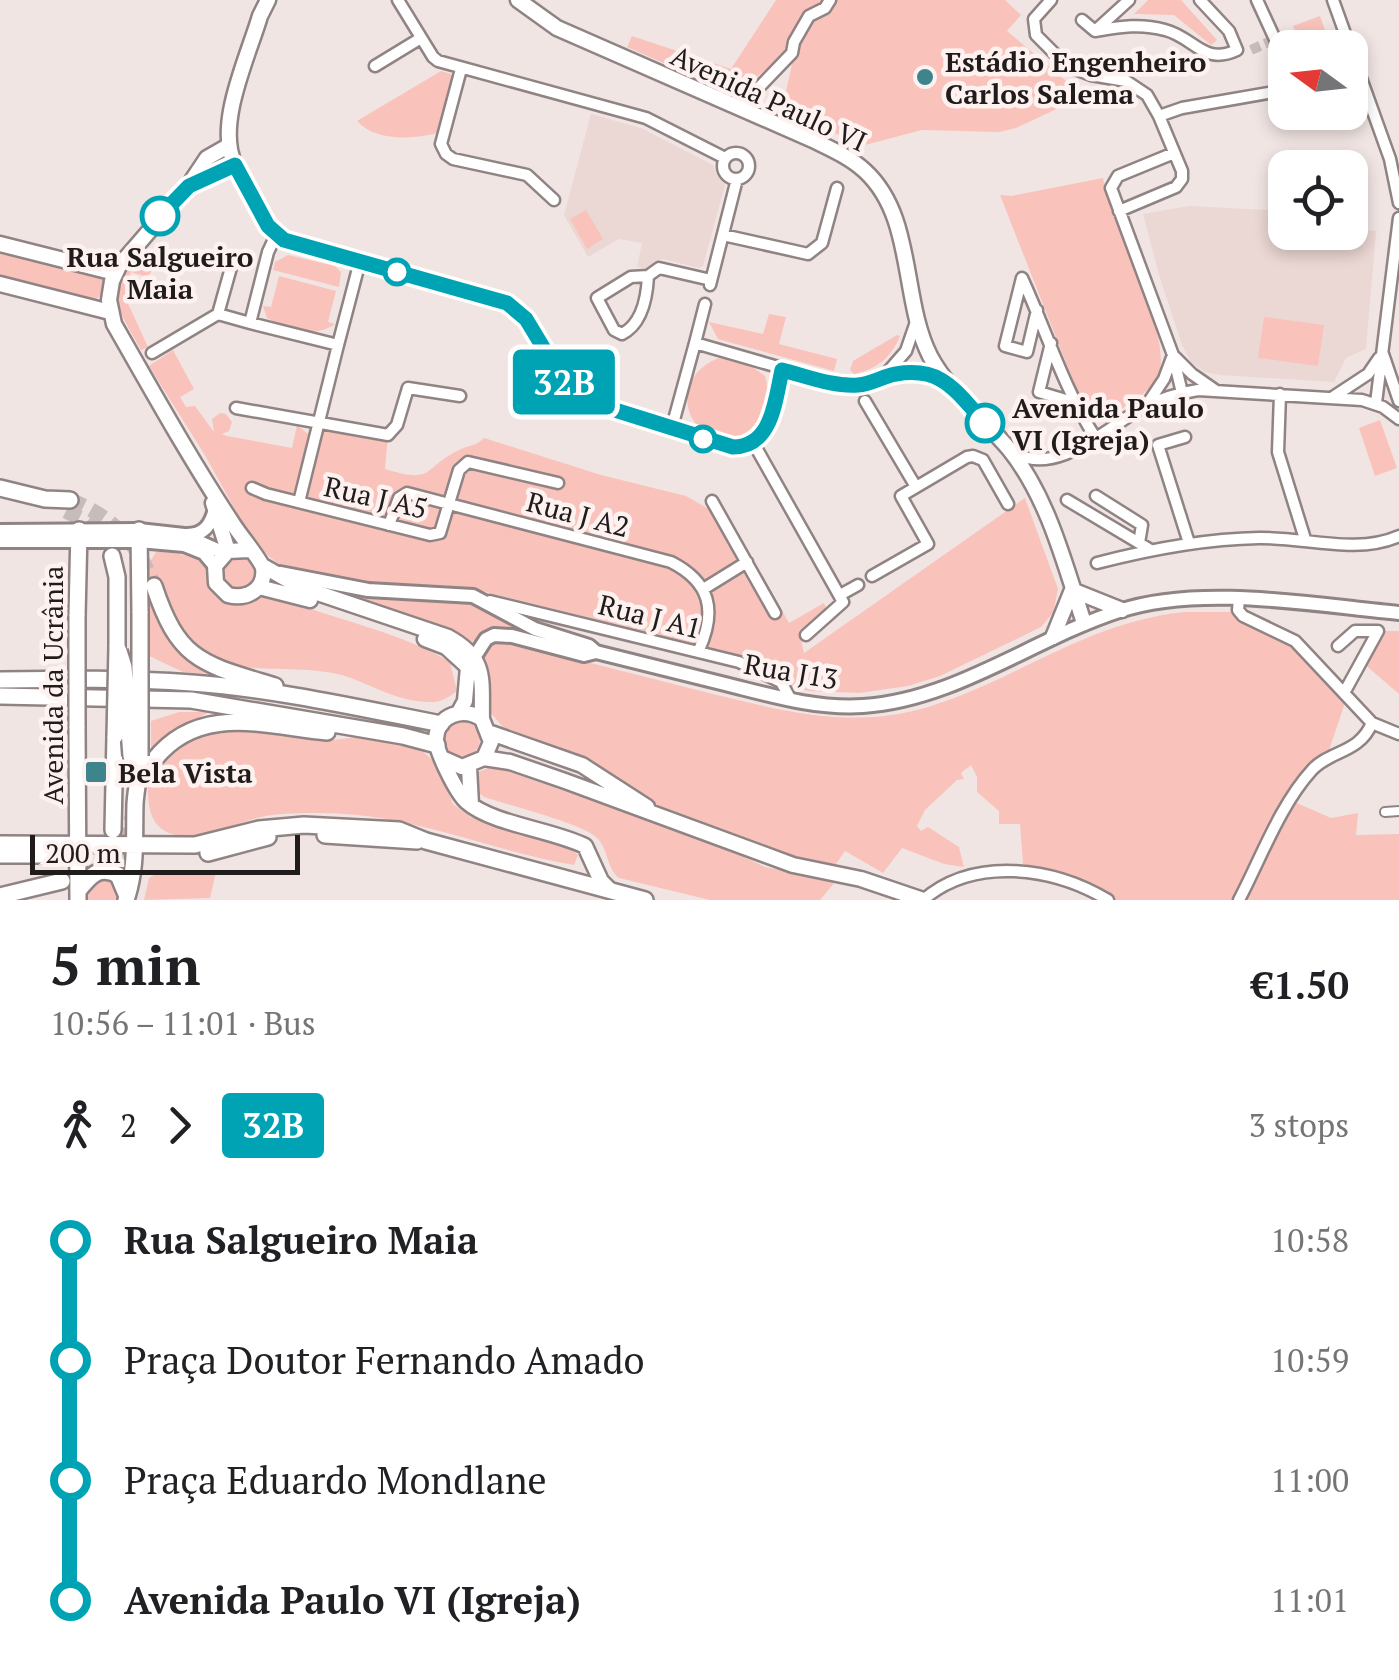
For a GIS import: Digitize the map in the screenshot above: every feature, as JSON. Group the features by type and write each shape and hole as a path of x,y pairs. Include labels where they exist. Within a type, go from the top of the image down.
{"main road":[{"path":"189,186 235,165 228,146 229,120 268,0"},
{"name":"Avenida Paulo VI","path":"518,0 557,28 844,155 872,177 892,212 917,321 930,354 946,380 1009,449 1040,500 1084,623"},
{"path":"0,696 191,700 376,731 440,752 456,766 469,767 484,758 491,742 480,666 466,647 448,637 300,587 267,569 249,550 209,492 110,312 115,273 189,186 207,158 228,146"},
{"path":"0,244 115,273"},
{"path":"0,284 110,312"},
{"path":"0,488 68,506"},
{"path":"209,492 226,552"},
{"name":"Avenida da Ucrânia","path":"78,895 79,536"},
{"path":"127,899 136,850 135,800 142,758 139,536"},
{"path":"249,550 226,552 215,566 216,583 228,596 245,597 259,587 267,569"},
{"path":"112,556 117,576 113,830"},
{"path":"154,586 171,632 196,657 219,669 326,702"},
{"path":"0,680 194,683 441,724 459,712 465,701 468,666 446,647 301,597 259,587"},
{"path":"1053,636 1072,590 1122,610"},
{"path":"117,647 142,758"},
{"path":"459,712 475,714 486,726 582,764 660,816"},
{"path":"142,758 208,723 329,732 376,731"},
{"path":"441,724 440,752 455,788 470,805 581,844 590,850 601,881 610,890"},
{"path":"484,758 524,767 792,865 876,883 923,900"},
{"path":"469,767 470,805"},
{"path":"0,855 78,850 213,852 280,836 426,841 645,900"},
{"path":"0,844 78,850"},
{"path":"581,844 587,860 582,882"},
{"path":"582,882 594,864"},
{"path":"78,895 92,874 106,870 121,878 127,899"},
{"path":"0,896 62,881"}],"street":[{"path":"398,0 435,60 646,118 726,158"},
{"path":"742,109 792,53 808,16 825,8 830,0"},
{"path":"1051,0 1033,23 1036,36 1063,63 1080,72 1134,85 1150,100 1182,175 1176,188 1119,211"},
{"path":"1094,32 1129,0"},
{"path":"1200,0 1229,32 1237,50"},
{"path":"1257,0 1269,30"},
{"path":"1333,0 1342,30"},
{"path":"1082,20 1094,32"},
{"path":"1094,32 1129,24 1172,32 1204,52 1223,56 1250,50"},
{"path":"375,66 421,38"},
{"path":"461,69 441,144 446,154 527,175 554,200"},
{"path":"1159,116 1182,108 1268,93"},
{"path":"1368,105 1390,160 1399,203"},
{"path":"648,276 639,318 622,334 614,330 597,298 631,276 648,276 658,268 710,283 736,179 748,172 748,161 736,153 726,158"},
{"path":"1174,153 1114,179 1112,192 1173,355 1182,393"},
{"path":"726,158 725,174 736,179"},
{"path":"235,165 268,226 288,242 507,303 526,319 572,393 598,408 733,447 754,444 767,425 782,370"},
{"path":"723,235 808,254 822,243 837,188"},
{"path":"1376,403 1399,218"},
{"path":"250,324 276,235"},
{"path":"300,502 360,261"},
{"path":"152,353 218,314 232,264"},
{"path":"1037,310 1026,352 1006,346 1022,278 1037,310 1051,342 1076,402 1095,437"},
{"path":"672,427 705,304"},
{"path":"218,314 338,345"},
{"path":"883,377 906,351 917,321"},
{"path":"1051,342 1039,392 1076,402"},
{"path":"695,343 782,370 848,385 914,373 946,380"},
{"path":"1333,397 1368,374 1382,352"},
{"path":"1382,352 1399,401"},
{"path":"1173,355 1215,390"},
{"path":"1146,406 1164,379 1173,355"},
{"path":"236,408 388,435 397,425 408,388 460,396"},
{"path":"1009,449 1025,458 1045,460 1066,454 1146,406 1182,393 1215,390 1376,403 1399,419"},
{"path":"1280,394 1278,452 1305,539"},
{"path":"864,400 916,487"},
{"path":"1185,436 1158,445 1189,542"},
{"path":"754,444 844,602 806,635"},
{"path":"872,576 928,544 901,496 973,456 982,460 1008,504"},
{"name":"Rua J A5","path":"252,488 430,535 440,533 459,470 468,462 558,483"},
{"name":"Rua J A2","path":"390,525 398,498 407,493 671,562 690,572 704,588"},
{"path":"1096,496 1142,525 1144,546"},
{"path":"1067,500 1144,546"},
{"path":"712,501 775,613"},
{"path":"0,531 79,536 195,535 212,522 215,509"},
{"path":"184,535 226,552"},
{"path":"0,542 79,536"},
{"path":"139,536 191,546 215,566"},
{"path":"1097,563 1144,546 1261,538 1368,545 1399,536"},
{"path":"699,650 708,610 704,588 747,562"},
{"name":"Rua J13","path":"267,569 368,590 452,593 484,600 536,630 596,652 791,700 860,706 911,698 960,681 1053,636 1122,610 1183,599 1239,599 1399,612"},
{"path":"840,595 858,584"},
{"path":"1239,599 1238,610 1243,616 1295,641 1372,723 1399,734"},
{"name":"Rua J A1","path":"484,600 699,650 764,672 781,682 791,700"},
{"path":"1338,646 1355,631 1378,631 1344,693"},
{"name":"Rua J13","path":"475,656 486,638 494,635 584,655 596,652"},
{"path":"1238,900 1291,801 1314,767 1367,736 1372,723"},
{"path":"1385,812 1399,811"},
{"path":"923,900 953,879 997,870 1067,879 1108,900"}],"shaded area":[{"path":"776,0 825,0 803,17 779,60 734,94 627,47 632,36 731,69"},
{"name":"Estádio Engenheiro Carlos Salema","path":"835,0 1005,0 1021,15 1007,31 1084,96 999,132 922,130 865,145 858,143 782,110 795,50 811,17"},
{"path":"1148,0 1181,0 1217,40 1211,45 1174,15 1134,14"},
{"path":"1320,16 1325,30 1295,30 1293,26"},
{"path":"441,71 451,74 453,80 437,133 384,136 357,121"},
{"path":"591,114 641,128 713,165 725,185 703,266 663,259 654,261 648,269 637,267 642,243 619,239 588,257 564,215"},
{"path":"1103,178 1152,313 1161,357 1159,373 1150,387 1105,419 1090,417 1085,411 1000,195"},
{"path":"1189,206 1268,210 1268,250 1368,250 1368,230 1376,231 1366,349 1346,358 1334,382 1205,372 1191,362 1182,345 1143,214"},
{"path":"586,210 603,239 587,249 570,219"},
{"path":"0,251 99,275 107,282 105,294 93,300 0,277"},
{"path":"288,255 335,266 341,272 339,287 273,270 275,262"},
{"path":"131,258 158,264 147,277 131,272 125,297 148,347 141,350 119,306 120,286"},
{"path":"279,276 336,291 328,322 335,324 310,332 267,318 263,306 271,307"},
{"path":"769,314 786,317 779,344 837,359 834,371 718,339 709,322 763,334"},
{"path":"1264,317 1324,325 1318,366 1258,358"},
{"path":"900,336 892,351 876,366 854,374 850,370 853,361"},
{"path":"173,350 194,389 180,397 186,407 195,406 214,432 212,419 226,414 232,422 229,431 222,434 227,436 292,448 297,425 308,434 311,422 388,435 385,469 413,475 428,472 484,438 601,475 686,496 707,508 719,499 789,623 824,603 826,608 799,631 804,653 1025,498 1058,589 1053,613 1041,627 940,676 908,686 859,693 810,691 796,688 764,667 685,641 478,590 443,585 364,585 277,563 254,544 149,366"},
{"path":"719,358 751,366 765,376 765,408 748,435 726,438 708,434 689,411 687,396 692,381 702,368"},
{"path":"1380,420 1397,468 1375,476 1359,428"},
{"path":"156,552 176,553 202,563 225,601 242,604 268,596 281,598 419,646 450,662 457,691 440,701 418,701 331,673 242,667 209,658 175,627 148,588 169,638 209,674 183,672 147,655 145,570"},
{"path":"239,556 251,561 256,573 251,585 239,590 227,585 222,573 227,561"},
{"path":"314,588 397,597 466,598 531,634 500,629 472,642 436,626"},
{"path":"1184,612 1238,612 1299,650 1345,703 1327,756 1290,800 1331,818 1358,813 1356,835 1399,834 1399,900 1112,900 1023,864 1020,824 999,824 999,811 977,792 977,777 971,765 961,773 964,779 957,780 925,810 917,826 921,831 928,827 959,847 964,867 902,848 883,873 845,851 834,867 780,854 671,814 588,758 503,727 489,711 489,670 482,655 490,642 486,649 505,641 784,710 870,717 928,707 1115,628"},
{"path":"1381,631 1399,631 1399,694 1363,663"},
{"path":"179,712 209,712 165,737 151,756 151,721"},
{"path":"462,721 474,727 480,739 474,751 462,757 450,751 444,739 450,727"},
{"path":"224,726 325,741 365,736 419,748 435,762 453,804 471,817 578,855 574,865 417,825 353,815 279,814 193,836 160,828 151,813 148,764 211,729 222,734"},
{"path":"493,766 725,848 765,867 835,882 820,900 710,900 619,878 600,842 588,832 484,797 475,790 476,773"},
{"path":"160,871 216,872 210,898 144,900 149,878"},
{"path":"113,876 120,900 86,900 90,879"}],"tunnel":[{"path":"1251,50 1268,42"},
{"path":"70,500 122,533 140,557 154,586"},
{"path":"66,511 85,521 103,539"},
{"path":"90,873 108,863 119,850 133,814"}],"bus line":[{"name":"32B","path":"160,216 189,186 235,165 268,226 284,240 507,303 526,319 572,393 598,408 733,447 754,444 761,437 782,370 858,386 901,373 930,375 946,380 985,423"}],"place":[{"name":"Estádio Engenheiro Carlos Salema","path":"925,77"},
{"name":"Rua Salgueiro Maia","path":"160,216"},
{"name":"Avenida Paulo VI (Igreja)","path":"985,423"},
{"name":"Bela Vista","path":"96,772"}]}
